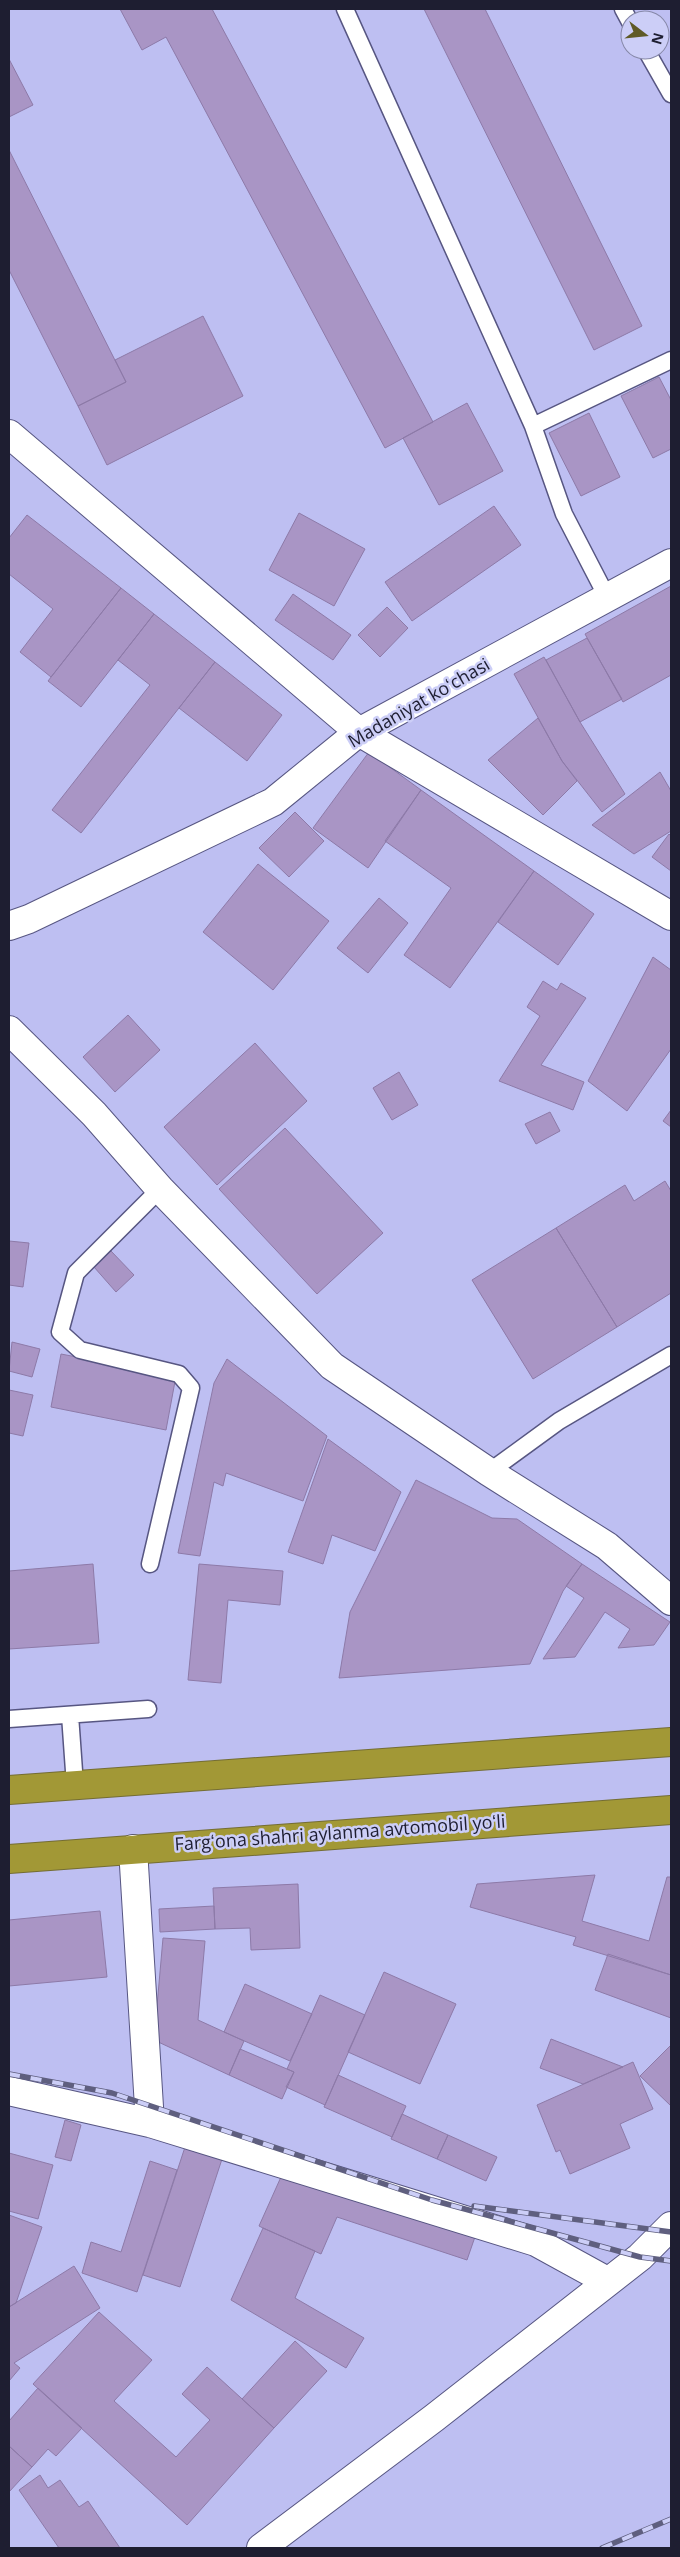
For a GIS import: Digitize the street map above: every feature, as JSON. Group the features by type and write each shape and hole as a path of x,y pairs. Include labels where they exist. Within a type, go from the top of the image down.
{"highway":[{"path":"9,1790 671,1742"},
{"name":"Fargʻona shahri aylanma avtomobil yoʻli","path":"9,1859 671,1810"}],"street":[{"path":"9,434 359,732 671,916"},
{"name":"Madaniyat koʻchasi","path":"9,926 273,802 359,732 608,599 671,563"},
{"path":"9,1030 94,1114 160,1189 332,1366 489,1472 607,1546 671,1601"},
{"path":"134,1849 150,2123"},
{"path":"9,2090 150,2123 536,2242 607,2281"},
{"path":"261,2548 434,2418 640,2257 671,2226"}],"lane":[{"path":"344,9 533,426 564,514 608,599"},
{"path":"652,60 671,94"},
{"path":"533,426 671,360"},
{"path":"150,1564 191,1388 178,1374 80,1350 60,1332 76,1274 160,1189"},
{"path":"489,1472 559,1420 671,1355"},
{"path":"9,1719 148,1708"},
{"path":"70,1715 75,1784"}],"building":[{"path":"120,9 212,9 433,422 385,448 166,37 142,50"},
{"path":"424,9 485,9 642,326 594,350"},
{"path":"9,59 33,105 9,117"},
{"path":"9,150 126,382 78,406 9,270"},
{"path":"203,316 243,396 107,465 78,406 126,382 115,360"},
{"path":"659,377 671,400 671,449 653,458 621,396"},
{"path":"467,403 503,471 439,505 403,438"},
{"path":"589,413 620,477 581,496 549,433"},
{"path":"494,506 521,545 412,621 385,582"},
{"path":"299,513 365,549 334,606 269,570"},
{"path":"27,515 121,588 51,677 20,652 53,609 9,574 9,538"},
{"path":"671,586 671,675 623,702 585,634"},
{"path":"121,588 154,614 81,707 48,681"},
{"path":"293,594 351,635 333,660 275,620"},
{"path":"387,607 408,628 380,657 358,635"},
{"path":"154,614 215,662 81,833 52,810 150,685 118,660"},
{"path":"587,638 622,699 580,722 546,660"},
{"path":"544,657 580,722 625,794 602,812 562,761 514,674"},
{"path":"215,662 282,715 247,761 179,708"},
{"path":"538,718 562,761 577,781 543,815 488,760"},
{"path":"369,752 421,790 368,868 313,828"},
{"path":"660,772 671,791 671,831 634,854 592,825"},
{"path":"421,790 534,871 450,988 404,955 451,888 385,841"},
{"path":"295,812 324,841 289,877 259,848"},
{"path":"669,834 671,836 671,871 652,857"},
{"path":"258,864 329,921 273,990 203,932"},
{"path":"534,871 594,914 558,965 498,922"},
{"path":"379,898 408,923 368,973 337,948"},
{"path":"653,957 671,970 671,1049 627,1111 588,1081"},
{"path":"543,981 557,990 561,983 586,998 541,1065 584,1082 573,1110 499,1081 540,1016 527,1007"},
{"path":"128,1015 160,1050 115,1092 83,1057"},
{"path":"255,1043 307,1101 217,1185 164,1127"},
{"path":"399,1072 418,1105 392,1120 373,1088"},
{"path":"671,1110 671,1127 663,1121"},
{"path":"550,1112 560,1131 536,1144 525,1124"},
{"path":"285,1128 383,1233 317,1294 219,1189"},
{"path":"665,1181 671,1191 671,1293 617,1327 556,1228 625,1185 634,1201"},
{"path":"556,1228 617,1327 533,1379 472,1280"},
{"path":"9,1241 29,1243 23,1287 9,1285"},
{"path":"111,1251 134,1275 116,1292 94,1267"},
{"path":"12,1342 40,1349 32,1377 9,1371"},
{"path":"61,1354 176,1376 166,1430 51,1407"},
{"path":"227,1359 327,1436 303,1501 226,1473 223,1486 214,1482 200,1556 178,1553 214,1383"},
{"path":"9,1390 33,1395 23,1436 9,1433"},
{"path":"328,1439 401,1492 375,1551 332,1535 323,1564 288,1552"},
{"path":"416,1480 492,1518 517,1519 582,1564 563,1591 530,1664 339,1678 350,1612"},
{"path":"93,1564 99,1643 9,1649 9,1571"},
{"path":"199,1564 283,1571 280,1605 228,1600 221,1683 188,1680"},
{"path":"582,1564 670,1622 654,1645 618,1648 630,1629 605,1612 575,1657 543,1659 584,1598 566,1586"},
{"path":"595,1875 582,1921 649,1941 667,1877 671,1877 671,1975 573,1945 576,1937 470,1907 477,1884"},
{"path":"298,1884 300,1948 251,1950 250,1928 215,1929 213,1888"},
{"path":"214,1906 215,1929 160,1932 159,1909"},
{"path":"100,1911 107,1977 9,1986 9,1920"},
{"path":"163,1938 205,1941 198,2020 244,2041 229,2075 154,2040"},
{"path":"608,1954 671,1975 671,2018 595,1990"},
{"path":"384,1972 456,2004 420,2084 348,2052"},
{"path":"245,1984 312,2014 290,2061 224,2032"},
{"path":"320,1995 365,2015 325,2105 286,2087 294,2072 287,2069"},
{"path":"551,2039 623,2067 583,2084 540,2068"},
{"path":"671,2045 671,2106 640,2076"},
{"path":"240,2049 294,2072 282,2099 229,2075"},
{"path":"633,2062 653,2109 620,2124 630,2148 570,2174 560,2150 556,2152 537,2105"},
{"path":"338,2075 406,2106 392,2137 324,2107"},
{"path":"402,2114 448,2135 437,2159 391,2139"},
{"path":"65,2120 81,2125 71,2161 55,2157"},
{"path":"448,2135 497,2157 486,2181 437,2159"},
{"path":"186,2144 223,2156 180,2287 143,2275"},
{"path":"9,2153 53,2165 38,2219 9,2211"},
{"path":"150,2161 177,2170 137,2292 82,2273 91,2242 121,2252"},
{"path":"285,2168 477,2231 467,2260 337,2217 321,2254 259,2226"},
{"path":"9,2215 42,2227 16,2303 9,2307"},
{"path":"263,2228 315,2251 295,2298 364,2338 346,2368 231,2300"},
{"path":"74,2266 100,2308 14,2363 20,2368 9,2381 9,2307"},
{"path":"99,2312 152,2360 114,2401 176,2457 210,2420 182,2394 207,2367 274,2428 187,2525 33,2384"},
{"path":"295,2341 327,2371 274,2428 242,2399"},
{"path":"38,2388 82,2428 56,2456 48,2449 32,2467 9,2446 9,2421"},
{"path":"9,2446 32,2467 9,2492"},
{"path":"40,2475 48,2488 60,2480 79,2507 88,2501 120,2548 59,2548 19,2490"}],"railway":[{"path":"9,2074 112,2093 432,2200 640,2257 671,2261"},
{"path":"474,2206 671,2232"},
{"path":"602,2548 671,2519"}]}
